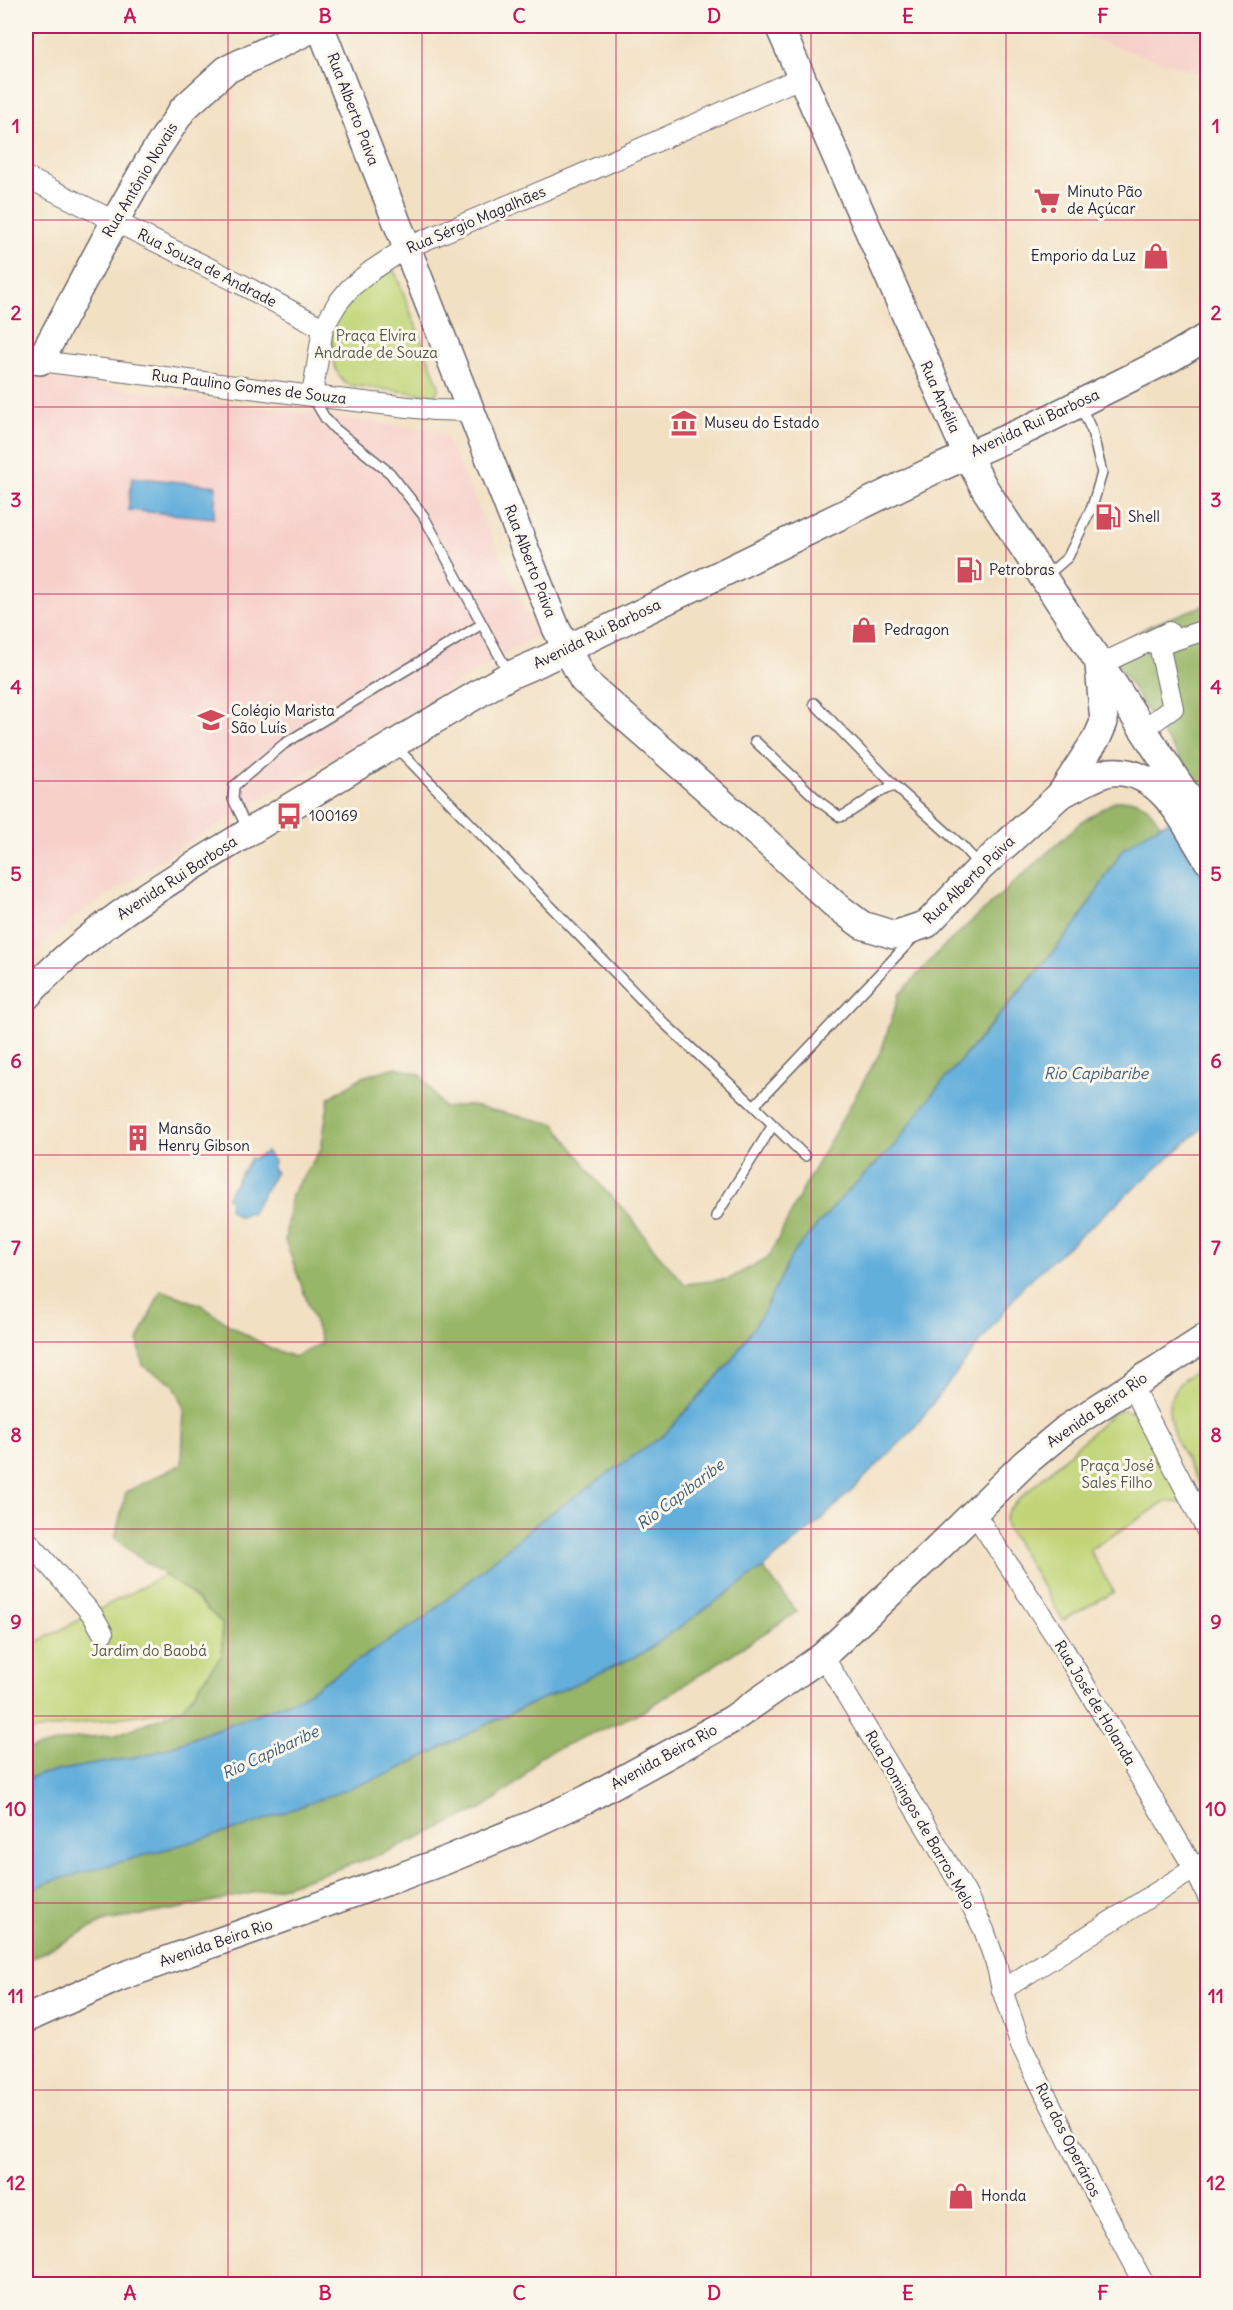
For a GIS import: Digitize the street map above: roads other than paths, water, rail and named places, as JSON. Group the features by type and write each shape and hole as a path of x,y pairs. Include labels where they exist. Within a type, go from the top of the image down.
{"main road":[{"name":"Rua Antônio Novais","path":"33,360 147,164 183,109 226,70 319,26"},
{"name":"Rua Alberto Paiva","path":"319,26 566,650 583,680 834,904 862,925 894,934 927,924 981,867 1060,795 1098,736 1104,722 1099,664"},
{"name":"Rua Amélia","path":"779,26 967,456 985,489 1142,730 1184,806"},
{"name":"Avenida Rui Barbosa","path":"26,997 83,942 138,903 249,832 510,675 566,650 765,551 1030,428 1171,358 1208,336"},
{"name":"Rua Alberto Paiva","path":"1060,795 1110,772 1133,775 1148,780 1184,806"},
{"path":"1184,806 1208,828"},
{"path":"1184,806 1208,861"},
{"name":"Avenida Beira Rio","path":"26,2019 117,1978 433,1865 540,1821 587,1799 731,1720 823,1656 975,1514 1025,1463 1067,1428 1131,1384 1208,1336"}],"street":[{"name":"Rua Sérgio Magalhães","path":"312,396 323,328 337,304 350,288 406,248 576,177 802,77"},
{"name":"Rua Souza de Andrade","path":"26,177 323,328"},
{"name":"Rua Paulino Gomes de Souza","path":"33,360 312,396 434,410 472,411"},
{"path":"1099,664 1160,635 1208,616"},
{"path":"1142,730 1173,708 1159,645 1208,629"},
{"path":"1131,1384 1208,1533"},
{"name":"Rua José de Holanda","path":"975,1514 1201,1864 1208,1897"},
{"path":"26,1539 92,1614 103,1633"},
{"name":"Rua Domingos de Barros Melo","path":"823,1656 965,1892 984,1930 998,1967 1002,1990"},
{"path":"1002,1990 1201,1864"},
{"name":"Rua dos Operários","path":"1002,1990 1032,2071 1144,2284"}],"lane":[{"path":"312,396 334,428 390,473 423,515 510,675"},
{"path":"1043,578 1068,556 1092,507 1102,473 1092,430 1079,403"},
{"path":"249,832 233,799 234,786 284,744 482,624"},
{"path":"814,703 895,786 962,846 981,867"},
{"path":"755,741 820,802 840,817 853,812 882,789 895,786"},
{"path":"393,744 663,1022 805,1156"},
{"path":"754,1106 927,924"},
{"path":"716,1216 773,1125"}],"water":[{"path":"132,477 216,486 214,518 128,510"},
{"name":"Rio Capibaribe","path":"1207,801 1207,1124 1024,1285 910,1433 821,1520 763,1568 643,1653 498,1719 391,1773 245,1827 49,1882 26,1893 26,1780 40,1774 151,1754 299,1698 426,1617 541,1520 664,1435 729,1364 763,1313 793,1253 846,1193 894,1146 933,1093 1077,923 1123,849 1146,833"},
{"path":"266,1152 274,1161 272,1170 276,1172 251,1214 248,1212 237,1216 229,1209 230,1200 226,1197 251,1158 254,1159"}],"place":[{"name":"Minuto Pão de Açúcar","path":"1047,201"},
{"name":"Emporio da Luz","path":"1156,256"},
{"name":"Museu do Estado","path":"684,423"},
{"name":"Shell","path":"1108,517"},
{"name":"Petrobras","path":"969,570"},
{"name":"Pedragon","path":"864,630"},
{"name":"Colégio Marista São Luís","path":"211,720"},
{"name":"100169","path":"289,816"},
{"name":"Mansão Henry Gibson","path":"138,1138"},
{"name":"Honda","path":"961,2196"}],"park label":[{"name":"Praça Elvira Andrade de Souza","path":"376,344"},
{"name":"Praça José Sales Filho","path":"1117,1474"},
{"name":"Jardim do Baobá","path":"149,1651"}]}
